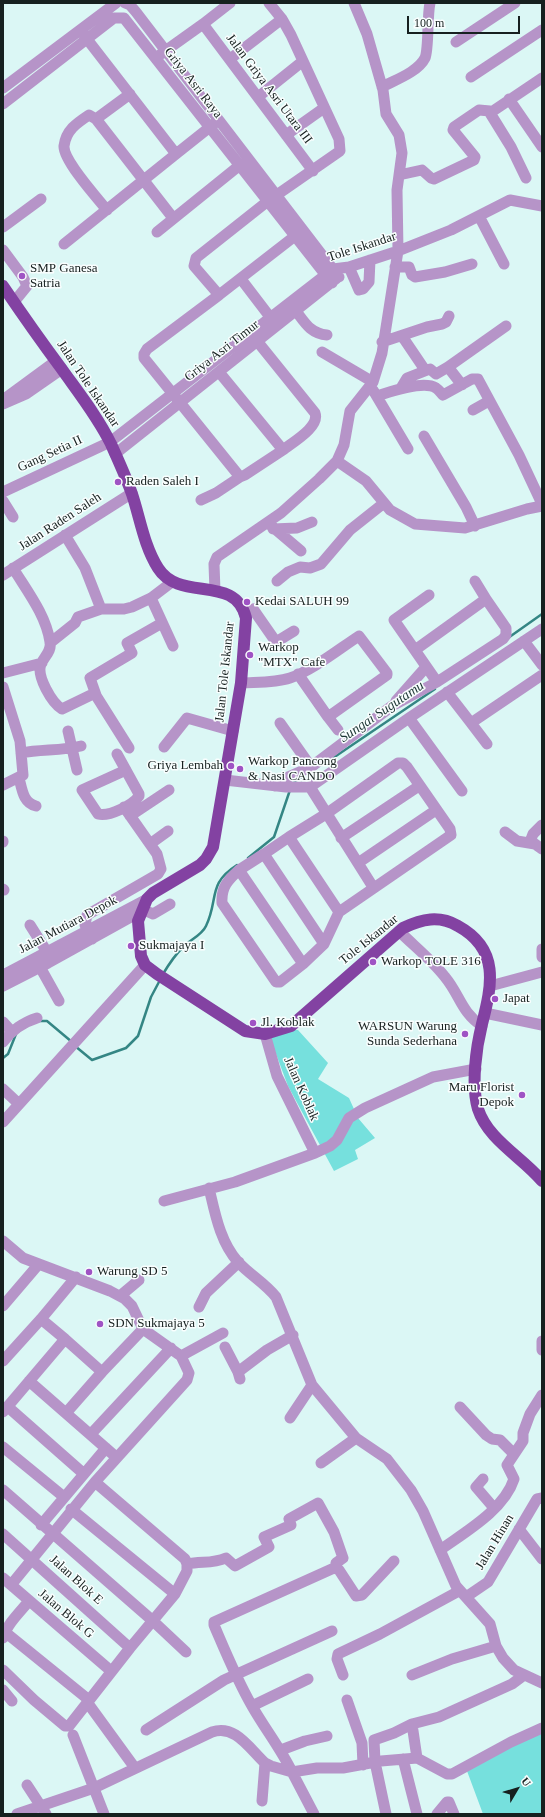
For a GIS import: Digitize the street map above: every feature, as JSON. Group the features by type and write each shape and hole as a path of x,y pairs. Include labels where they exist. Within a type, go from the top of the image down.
{"main road":[{"name":"Jalan Tole Iskandar","path":"3,286 94,415 110,442 132,493 151,553 158,568 172,582 185,587 226,593 235,598 246,618 241,683 213,847 206,859 200,865 153,892 139,907"},
{"path":"139,907 138,935 141,956 145,965"},
{"name":"Tole Iskandar","path":"145,965 174,986 245,1031 265,1034 291,1026 399,931 411,924 431,919 451,922 463,928 481,944 490,965 490,986 482,1026 476,1069 475,1094 479,1110 486,1123 507,1149 542,1181"}],"street":[{"path":"3,104 84,35 116,3"},
{"path":"155,57 203,24 230,3"},
{"path":"219,295 194,266 194,261 196,258 272,198 340,151 341,146 303,61 282,19 269,3"},
{"path":"215,591 214,564 218,557 270,526 337,461 344,445 350,411 372,384 382,353 382,342 398,251 397,190 402,153 399,135 386,114 382,87 367,34 354,3"},
{"path":"382,87 412,71 426,57 430,3"},
{"path":"456,42 515,3"},
{"path":"3,88 84,35 114,18 120,17 129,4"},
{"name":"Griya Asri Raya","path":"129,4 165,50 240,165 272,198 295,236 337,273"},
{"name":"Griya Asri Raya","path":"120,17 126,20 155,57 214,124 272,198 337,273"},
{"path":"230,59 282,19"},
{"name":"Jalan Griya Asri Utara III","path":"203,24 313,171"},
{"path":"471,77 542,30"},
{"path":"84,35 176,154"},
{"path":"258,97 303,61"},
{"path":"399,174 422,170 434,179 474,160 475,158 453,130 454,127 479,110 490,112 542,78"},
{"path":"96,119 130,94"},
{"path":"509,99 542,147"},
{"path":"286,135 324,108"},
{"path":"490,112 511,147 526,178"},
{"path":"107,210 87,186 64,152 66,139 72,127 89,115 96,119 173,218"},
{"path":"64,244 214,124"},
{"path":"157,232 240,165"},
{"path":"3,226 41,199"},
{"name":"Tole Iskandar","path":"110,442 270,317 337,273 451,230 510,200 542,206"},
{"path":"479,216 504,264"},
{"path":"240,477 172,394 144,358 144,354 147,350 295,236"},
{"path":"3,250 23,277 26,286 14,302"},
{"path":"337,273 356,286 359,290 363,289 369,282 370,260"},
{"path":"395,267 409,267 412,275 415,277 445,272 472,264"},
{"name":"Griya Asri Timur","path":"115,454 296,311 337,273"},
{"path":"240,279 270,317"},
{"path":"296,311 312,331 318,334 327,335"},
{"path":"382,342 427,327 442,324 446,322 449,316"},
{"path":"401,388 407,378 425,370 432,369 436,374 448,367 506,326"},
{"path":"402,336 425,370"},
{"path":"201,500 216,493 283,450 314,425 316,417 315,413 257,341"},
{"path":"322,352 372,384 377,396 408,449"},
{"path":"3,400 59,365"},
{"path":"3,404 26,394 59,365"},
{"path":"448,367 462,384"},
{"path":"219,372 283,450"},
{"path":"337,461 366,481 390,510 415,524 465,528 527,508 542,505 519,455 478,379 472,379 443,395 437,388 431,386 401,388 377,396"},
{"path":"473,410 489,401"},
{"path":"424,436 466,507 475,526"},
{"name":"Gang Setia II","path":"3,492 110,442"},
{"name":"Jalan Raden Saleh","path":"3,574 132,493"},
{"path":"3,501 13,517"},
{"path":"277,581 288,572 300,567 310,568 318,566 361,520 384,502"},
{"path":"270,526 297,528 312,522"},
{"path":"270,526 301,551"},
{"path":"65,535 85,568 101,609"},
{"path":"14,568 42,616 50,643 50,648 42,663 40,674 43,683 60,708 64,709 93,694 96,695"},
{"path":"50,643 75,623 78,617 101,609 124,609 132,607 151,598 172,582"},
{"path":"280,786 288,777 311,767 392,706 437,682 506,635 506,628 476,582"},
{"path":"429,595 394,620 437,682"},
{"path":"151,598 173,646"},
{"path":"415,650 486,599"},
{"path":"244,613 253,610 276,642 294,631"},
{"path":"129,748 96,695 90,678 132,653 127,642 162,623"},
{"path":"225,780 280,786 308,787 446,692 542,629"},
{"path":"241,683 277,680 291,677 322,661 359,636 387,673 385,678 328,717"},
{"path":"524,641 542,665"},
{"path":"3,673 42,663"},
{"path":"392,706 426,667"},
{"path":"298,674 338,730"},
{"path":"471,724 542,675"},
{"path":"3,686 20,741 21,776 26,801 30,805 36,806"},
{"path":"446,692 487,744"},
{"path":"164,747 187,718 233,731"},
{"path":"409,718 462,791"},
{"path":"280,723 311,767"},
{"path":"68,731 77,747 77,770"},
{"path":"21,753 55,751 77,747"},
{"path":"117,754 139,796 127,812"},
{"path":"398,763 402,763 407,767 419,786 450,829 451,835 373,887 339,912 324,944 303,964 277,983 222,903 221,894 227,880 239,870 326,814 398,763"},
{"path":"126,770 79,786 98,814 104,816 127,812 169,790"},
{"path":"3,785 21,776"},
{"path":"341,838 419,786"},
{"path":"308,787 373,887"},
{"path":"358,863 436,810"},
{"path":"90,935 85,922 87,915 158,874 161,869 157,854 127,812"},
{"path":"530,842 532,834 542,825"},
{"path":"150,844 168,831"},
{"path":"505,832 521,843 530,842 542,849"},
{"path":"290,837 339,912"},
{"path":"264,854 324,944"},
{"path":"239,870 303,964"},
{"path":"121,894 139,907 153,914 170,904"},
{"name":"Jalan Mutiara Depok","path":"3,986 40,967 90,935 139,907"},
{"path":"30,925 47,952"},
{"path":"399,931 437,966 453,988 468,1015 482,1026"},
{"name":"Jalan Mutiara Depok","path":"3,975 47,952 90,935"},
{"path":"542,949 542,957"},
{"path":"3,1122 145,965"},
{"path":"40,967 59,1001"},
{"path":"490,986 542,972"},
{"path":"485,1013 542,1025"},
{"path":"3,1022 6,1036 28,1020 37,1018"},
{"name":"Jalan Koblak","path":"265,1034 277,1076 315,1153"},
{"path":"164,1201 268,1172 315,1153 330,1146 337,1140 349,1118 365,1108 433,1077 476,1069"},
{"path":"3,1089 19,1104"},
{"path":"209,1188 223,1237 229,1250 238,1262 270,1289 276,1297 312,1385 356,1438 387,1459 411,1490 462,1594 490,1624 496,1646 508,1664 524,1675 542,1683"},
{"path":"4,1243 23,1258 38,1265 76,1277 120,1296 132,1306 144,1329 181,1356 189,1373 187,1380 94,1482 52,1533 33,1559 7,1581"},
{"path":"199,1307 206,1293 238,1262"},
{"path":"3,1306 38,1265"},
{"path":"3,1361 76,1277"},
{"path":"120,1296 139,1280"},
{"path":"41,1319 102,1372"},
{"path":"66,1413 102,1372 144,1329"},
{"path":"181,1356 223,1333"},
{"path":"225,1347 239,1375 267,1350 292,1335"},
{"path":"65,1339 5,1409 84,1474"},
{"path":"542,1341 542,1350"},
{"path":"90,1434 171,1348"},
{"path":"29,1381 116,1457"},
{"path":"290,1418 312,1385"},
{"path":"440,1550 485,1518 513,1482 514,1479 508,1465 523,1441 523,1433 530,1414 542,1396"},
{"path":"460,1407 486,1435 492,1439 500,1440 514,1454"},
{"path":"321,1463 356,1438"},
{"path":"3,1447 64,1497"},
{"path":"41,1525 106,1448"},
{"path":"483,1479 476,1487 494,1508"},
{"path":"3,1670 34,1700 65,1726 72,1724 111,1671 175,1594 187,1571 185,1559 163,1538 94,1482"},
{"path":"3,1490 41,1525 153,1621 186,1652"},
{"name":"Jalan Hinan","path":"343,1675 337,1658 338,1654 488,1582 537,1498 542,1498"},
{"path":"187,1564 197,1562 215,1563 226,1558 235,1566 269,1547 264,1537 291,1525 289,1519 318,1503 334,1532 340,1548 342,1558 336,1563 337,1568 356,1596 359,1596 394,1561"},
{"path":"72,1509 175,1594"},
{"path":"519,1529 542,1559"},
{"name":"Jalan Blok E","path":"3,1534 33,1559 130,1648"},
{"path":"314,1814 281,1750 252,1706 236,1676 214,1626 214,1622 337,1568"},
{"name":"Jalan Blok G","path":"7,1581 111,1671"},
{"path":"29,1601 4,1636 88,1701 135,1768"},
{"path":"146,1730 212,1687 332,1632"},
{"path":"412,1675 452,1659 496,1646"},
{"path":"386,1814 375,1762 374,1740 394,1733 412,1724 439,1717 512,1684 524,1675"},
{"path":"252,1706 308,1679"},
{"path":"3,1690 12,1701"},
{"path":"347,1700 362,1743 363,1765"},
{"path":"412,1724 417,1758"},
{"path":"17,1814 44,1810 219,1730 226,1730 234,1733 270,1766 292,1772 317,1768 343,1768 375,1762 417,1758 430,1763 447,1774 452,1774 511,1742 542,1728"},
{"path":"73,1735 104,1814"},
{"path":"281,1750 327,1736"},
{"path":"404,1759 417,1814"},
{"path":"262,1801 265,1763"},
{"path":"27,1785 44,1810"},
{"path":"437,1814 447,1802 449,1802 454,1814"}],"shaded area":[{"path":"267,1030 298,1030 328,1063 318,1079 349,1098 358,1118 375,1138 355,1150 358,1159 334,1171 288,1086"},
{"path":"542,1727 542,1814 483,1814 467,1771"}],"waterway":[{"name":"Sungai Sugutamu","path":"508,638 542,614"},
{"name":"Sungai Sugutamu","path":"330,760 435,689"},
{"name":"Sungai Sugutamu","path":"293,783 303,776"},
{"name":"Sungai Sugutamu","path":"248,858 274,837 290,790"},
{"name":"Sungai Sugutamu","path":"163,974 180,950 199,935 204,929 210,916 217,886 221,879 237,865"},
{"name":"Sungai Sugutamu","path":"75,1046 92,1060 126,1048 138,1036 151,997 160,980"},
{"name":"Sungai Sugutamu","path":"39,1021 47,1021 72,1042"},
{"name":"Sungai Sugutamu","path":"3,1058 8,1054 16,1034"}],"place":[{"name":"SMP Ganesa Satria","path":"22,276"},
{"name":"Raden Saleh I","path":"118,482"},
{"name":"Kedai SALUH 99","path":"247,602"},
{"name":"Warkop \"MTX\" Cafe","path":"250,655"},
{"name":"Griya Lembah","path":"231,766"},
{"name":"Warkop Pancong & Nasi CANDO","path":"240,769"},
{"name":"Sukmajaya I","path":"131,946"},
{"name":"Warkop TOLE 316","path":"373,962"},
{"name":"Japat","path":"495,999"},
{"name":"Jl. Koblak","path":"253,1023"},
{"name":"WARSUN Warung Sunda Sederhana","path":"465,1034"},
{"name":"Maru Florist Depok","path":"522,1095"},
{"name":"Warung SD 5","path":"89,1272"},
{"name":"SDN Sukmajaya 5","path":"100,1324"}]}
